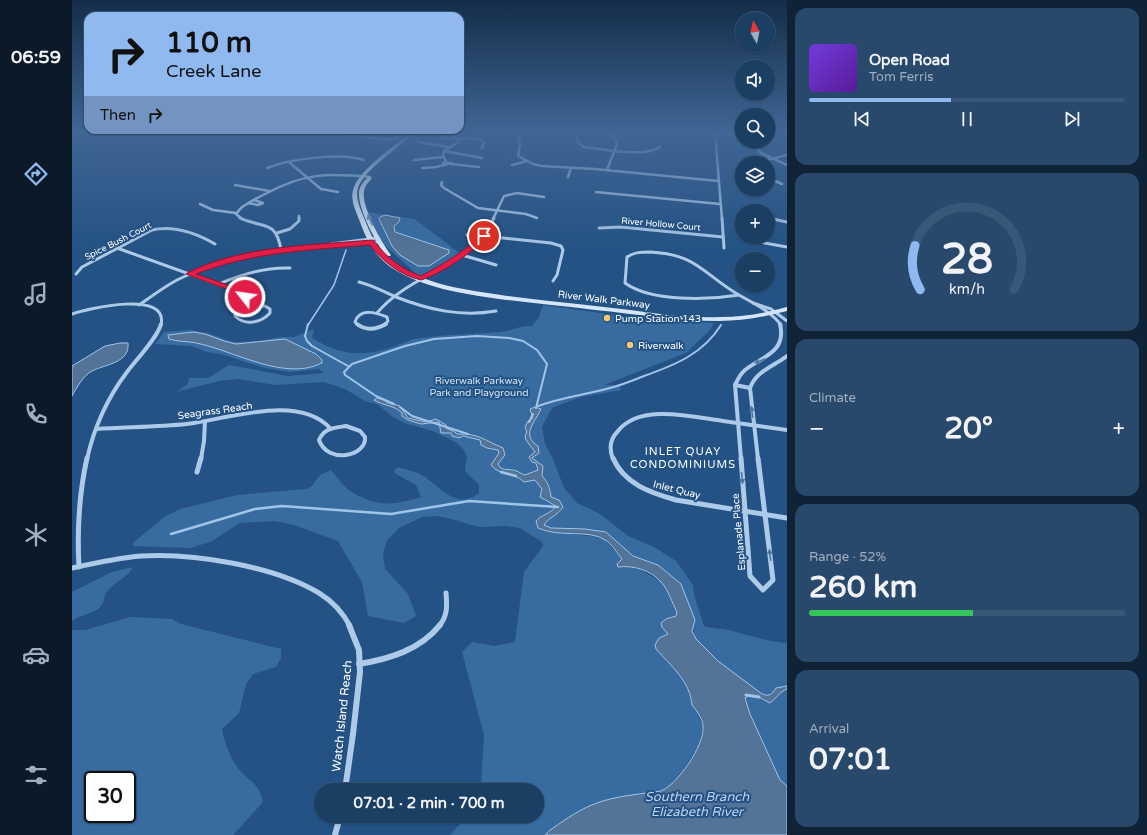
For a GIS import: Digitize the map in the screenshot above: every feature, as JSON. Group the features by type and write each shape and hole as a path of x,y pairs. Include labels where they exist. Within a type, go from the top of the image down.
{"street":[{"path":"301,172 321,189 338,192"},
{"name":"River Walk Parkway","path":"369,172 357,185 354,198 379,252 392,264 412,275 449,288 481,294 686,318 740,318 773,313 787,309"},
{"name":"River Walk Parkway","path":"374,240 361,196 364,185 376,172"},
{"path":"568,177 570,172"},
{"path":"627,172 718,181"},
{"path":"717,172 724,248"},
{"path":"236,213 240,208 248,203 288,181 306,176 331,174 370,177"},
{"path":"775,181 782,184"},
{"path":"442,182 441,184 444,188 473,206 497,211 526,214 537,218"},
{"path":"235,185 270,191"},
{"path":"596,192 720,204"},
{"path":"378,312 383,305 394,296 421,278 462,255 483,237 504,196 508,194 527,194 544,197"},
{"path":"248,203 258,205 263,203 254,200"},
{"path":"200,204 220,212 236,213 240,218 262,225 276,233 281,250"},
{"path":"276,233 290,229 299,221 299,216"},
{"path":"775,219 787,222"},
{"name":"Spice Bush Court","path":"76,274 82,267 117,248 152,230 164,227 201,237 215,244"},
{"name":"River Hollow Court","path":"598,228 621,227 722,237"},
{"path":"466,235 551,243 561,246 563,250 557,274 553,281"},
{"path":"139,305 163,288 190,274 231,259 281,250 374,240"},
{"path":"770,244 787,247"},
{"path":"117,248 219,284 245,297 249,305"},
{"path":"739,295 727,298 697,298 668,296 636,290 628,286 626,283 627,257 630,254 638,252 681,257 688,260 739,295 787,321"},
{"path":"462,255 496,265"},
{"path":"219,284 254,272 272,268 290,268"},
{"path":"360,282 426,307 449,312 480,314 496,311"},
{"path":"753,302 758,303 773,313 782,327 786,340 783,348 776,354 754,363 744,370 736,379 735,385 750,388 751,383 758,375 787,356"},
{"path":"72,314 108,304 124,304 147,307 158,313 161,318 161,326 115,391 96,429 80,488 78,518 79,567"},
{"path":"249,305 265,306 270,309 270,313 267,317 252,322 238,319 235,316 236,311 249,305"},
{"path":"371,312 378,312 387,317 388,320 382,327 369,329 357,326 355,319 358,316 371,312"},
{"name":"Esplanade Place","path":"735,385 750,576 763,590 773,580 750,388"},
{"name":"Seagrass Reach","path":"96,429 153,426 289,411 307,413 319,418 331,429"},
{"name":"Inlet Quay","path":"787,430 667,414 642,417 622,426 616,432 610,448 616,466 624,475 646,490 676,500 787,518"},
{"path":"197,472 202,460 205,421"},
{"path":"346,426 360,430 364,434 364,444 360,449 347,455 332,455 321,449 318,445 318,440 325,432 331,429 346,426"},
{"name":"Watch Island Reach","path":"72,568 120,559 153,556 181,557 226,563 282,577 315,591 336,606 352,628 358,648 359,664 353,742 346,783"},
{"path":"359,664 374,662 398,655 421,643 435,632 446,617 448,601 446,593"},
{"path":"336,835 339,823"}],"green space":[{"path":"366,212 415,219 462,255 421,278 381,242"},
{"name":"Riverwalk Parkway Park and Playground","path":"543,305 635,318 714,323 709,331 686,353 604,385 620,386 621,390 581,397 554,407 542,427 545,444 553,459 564,488 577,503 600,514 628,536 654,547 676,561 693,585 694,595 704,626 729,630 765,640 787,643 787,686 767,696 762,694 717,661 696,639 681,584 658,565 633,556 606,532 585,529 551,528 544,524 563,507 551,497 550,488 542,476 537,461 544,500 556,506 536,521 538,528 546,532 592,536 604,539 628,566 641,570 662,582 677,612 676,616 666,619 662,627 668,634 659,638 655,646 679,674 688,689 692,705 696,710 703,726 699,745 683,771 667,789 545,835 450,835 461,823 544,823 544,783 481,783 484,735 462,652 472,642 494,646 515,642 524,572 543,546 542,542 520,528 506,526 479,527 448,518 435,516 422,517 399,528 387,540 383,554 385,569 408,594 416,616 404,623 368,616 362,582 338,541 294,525 275,521 240,523 212,541 191,548 132,546 135,541 163,518 180,509 237,495 306,489 311,487 320,475 331,470 342,484 350,491 368,500 376,502 393,503 421,497 416,485 396,474 394,471 398,467 422,475 444,492 457,499 471,498 479,493 479,485 465,471 467,456 457,443 433,431 407,424 393,417 377,404 365,401 345,389 324,382 275,385 239,379 219,381 176,392 188,384 189,378 208,378 229,365 288,376 324,373 319,369 290,372 265,368 224,355 207,352 192,346 155,344 164,332 190,330 208,333 233,342 260,341 280,337 294,337 314,329 312,338 325,345 350,353 362,353 385,349 418,338 500,332 524,326 532,326 539,317"},
{"path":"133,567 127,575 109,589 100,607 95,611 78,617 72,621 72,592 112,572"},
{"path":"130,617 172,619 181,624 281,649 281,658 276,667 253,674 246,684 239,713 222,729 224,739 234,763 259,790 263,802 233,835 72,835 72,630 85,630"},
{"path":"787,689 787,786 780,780 750,714 745,697 751,695 770,703"}],"water":[{"path":"385,215 400,218 399,222 394,226 395,232 449,250 449,253 429,266 418,266 400,255 392,246 379,219"},
{"path":"193,332 205,334 236,344 285,339 316,354 322,360 322,363 307,368 291,369 275,367 193,342 169,339 168,335"},
{"path":"128,343 128,350 125,355 116,362 89,373 80,382 72,396 72,366 105,346"},
{"name":"Southern Branch Elizabeth River","path":"377,398 390,404 400,406 408,418 426,422 436,419 446,425 446,428 457,434 476,436 503,448 505,455 498,464 499,466 503,469 517,471 525,475 538,470 536,463 532,462 529,457 535,452 526,440 525,436 527,432 525,427 528,421 533,418 530,409 535,407 541,409 533,423 530,433 530,437 533,442 538,446 539,453 532,458 543,466 542,476 548,485 551,497 559,500 563,507 544,525 551,528 585,529 606,532 633,556 658,565 681,584 695,620 692,631 696,639 718,661 762,694 769,695 776,688 787,686 787,689 770,703 754,696 748,696 745,698 750,714 780,780 787,786 787,835 545,835 548,831 586,807 609,799 661,791 675,781 695,753 700,743 702,734 702,720 692,705 688,689 684,681 656,649 655,645 659,638 668,634 662,627 661,623 666,619 676,616 677,612 666,588 652,574 641,569 618,567 617,564 622,559 612,546 605,540 591,535 555,533 538,528 536,521 556,506 540,497 542,489 535,480 524,482 515,476 498,471 494,468 491,465 499,453 498,450 481,445 480,440 463,436 459,438 452,436 451,433 441,433 439,422 421,424 408,420 402,416 402,413 396,408 374,400"}],"waterway":[{"path":"308,325 334,285 346,250"},
{"path":"308,324 305,336 307,341 312,346 348,366"},
{"path":"538,406 630,382 677,363 706,344 721,325"},
{"path":"394,404 376,396 345,375 344,372 352,364 405,346 434,339 477,336 509,338 523,341 537,350 547,364 536,408"},
{"path":"400,407 412,416 468,434"},
{"path":"529,422 533,414"},
{"path":"501,472 516,476"},
{"path":"171,534 255,509 282,506 391,514 469,501 558,507"},
{"path":"746,695 759,697"}],"place":[{"name":"Pump Station 143","path":"607,318"},
{"name":"Riverwalk","path":"630,345"}],"district":[{"name":"INLET QUAY CONDOMINIUMS","path":"683,457"}],"route":[{"path":"245,297 231,289 190,274 231,259 256,254 281,250 372,242 382,256 392,264 412,275 421,278 459,258 478,243 484,236"}]}
